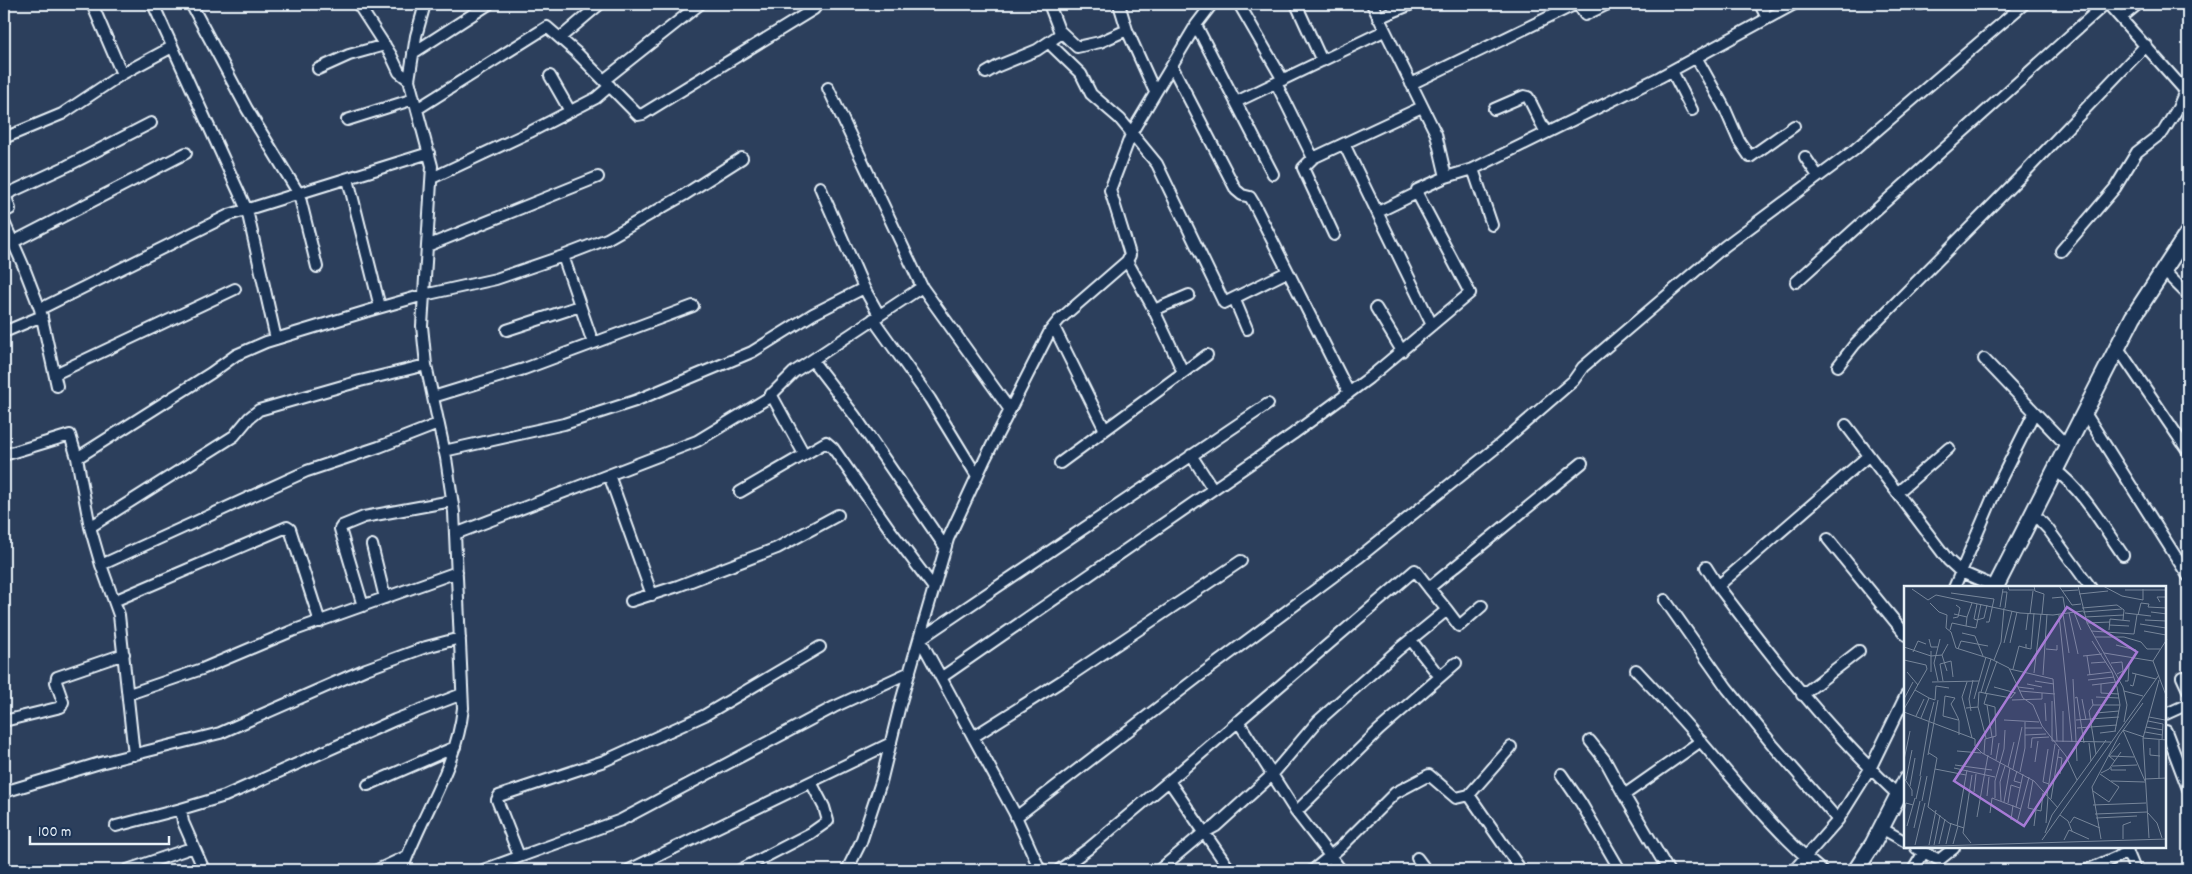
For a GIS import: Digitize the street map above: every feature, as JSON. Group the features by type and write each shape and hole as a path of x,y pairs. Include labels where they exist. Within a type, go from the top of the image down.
{"street":[{"path":"92,4 122,74"},
{"path":"153,4 247,210 276,339"},
{"path":"191,4 247,109 299,194 317,268"},
{"path":"358,4 385,45 399,72 409,80"},
{"path":"402,870 455,747 461,727 462,694 452,501 444,451 426,365 422,326 432,166 409,80 425,4"},
{"path":"413,54 489,4"},
{"path":"560,38 600,4"},
{"path":"432,178 596,98 607,83 700,4"},
{"path":"347,120 415,104 547,27 638,115 643,114 814,9 818,4"},
{"path":"1049,4 1059,30 1077,47 1100,42 1127,30"},
{"path":"1119,4 1127,30 1156,92"},
{"path":"847,870 861,842 878,790 945,547 977,476 1054,327 1127,261 1130,255 1110,190 1132,132 1196,25 1212,4"},
{"path":"1239,4 1279,81 1313,158"},
{"path":"1296,4 1322,61"},
{"path":"1372,4 1436,134 1446,177"},
{"path":"1378,18 1412,4"},
{"path":"1410,84 1577,4 1585,15 1608,4"},
{"path":"1760,4 1767,18"},
{"path":"1378,212 1416,193 1417,190 1446,177 1473,169 1672,71 1794,4"},
{"path":"1016,817 1198,677 1358,558 1482,458 1573,381 1583,368 1725,246 1853,151 2024,4"},
{"path":"1796,282 2106,4 2146,45 2187,93 2163,132 2137,152 2115,188 2061,251"},
{"path":"2121,18 2138,4"},
{"path":"1196,25 1273,174"},
{"path":"1236,102 1384,31"},
{"path":"986,73 1037,50 1062,34"},
{"path":"318,69 349,55 385,45"},
{"path":"1838,366 1854,344 2029,168 2146,45"},
{"path":"4,138 62,114 122,74 172,47"},
{"path":"1053,47 1081,74 1091,94 1120,119 1157,164 1224,303 1287,272"},
{"path":"1696,57 1725,109 1739,141 1750,157 1794,126"},
{"path":"1172,66 1236,190 1242,195 1250,197 1253,202 1349,393"},
{"path":"1672,71 1692,110"},
{"path":"550,76 570,111"},
{"path":"828,88 922,287 1010,410"},
{"path":"1494,109 1524,96 1528,97 1546,133"},
{"path":"1334,234 1303,168 1313,158 1422,107"},
{"path":"4,212 10,209 6,196 9,193 150,124"},
{"path":"1344,144 1432,325"},
{"path":"13,242 186,153"},
{"path":"4,332 208,225 247,210 429,153"},
{"path":"1805,157 1818,176"},
{"path":"77,458 211,373 236,355 276,339 380,307 496,279 607,239 684,195 742,158"},
{"path":"1473,169 1492,225"},
{"path":"427,246 598,177"},
{"path":"348,179 380,307"},
{"path":"820,187 876,317 930,399 977,476"},
{"path":"942,677 1349,393 1470,293 1416,193"},
{"path":"4,222 41,312 57,386"},
{"path":"1996,586 2032,512 2068,446 2133,317 2188,233"},
{"path":"563,256 593,343"},
{"path":"1127,261 1154,310 1183,372"},
{"path":"2163,270 2188,295"},
{"path":"455,534 697,441 771,394 794,372 922,287"},
{"path":"444,451 564,424 635,401 752,352 814,314 864,288"},
{"path":"55,374 234,289"},
{"path":"1154,310 1189,295"},
{"path":"1234,298 1247,329"},
{"path":"507,330 580,306"},
{"path":"433,398 524,369 693,306"},
{"path":"1376,308 1402,351"},
{"path":"1054,327 1105,430"},
{"path":"2118,348 2188,451"},
{"path":"1060,463 1207,355"},
{"path":"1984,359 2034,413 2068,446"},
{"path":"812,360 854,416 945,547"},
{"path":"90,527 234,436 249,418 259,410 360,381 426,365"},
{"path":"771,394 804,454"},
{"path":"920,639 1268,404"},
{"path":"1955,586 1998,485 2034,413"},
{"path":"2085,413 2188,576"},
{"path":"101,565 307,471 379,447 438,424"},
{"path":"1846,425 1948,560 1961,572 1994,586"},
{"path":"4,455 70,435 77,458 90,527 119,615 129,694 134,755"},
{"path":"740,492 826,442 833,448 890,531 934,588"},
{"path":"1896,493 1949,448"},
{"path":"1191,455 1213,489"},
{"path":"1718,586 1868,456"},
{"path":"1429,588 1582,462"},
{"path":"2054,470 2064,477 2078,493 2123,555"},
{"path":"609,475 652,595"},
{"path":"363,606 340,529 342,526 364,517 452,501"},
{"path":"2032,512 2048,529 2090,586"},
{"path":"631,601 652,595 777,548 838,515"},
{"path":"114,601 287,527 290,529 320,622"},
{"path":"1828,539 1904,633"},
{"path":"372,546 384,598"},
{"path":"973,737 1071,675 1241,561"},
{"path":"1706,567 1718,586 1802,695 1870,769 1898,795"},
{"path":"1059,870 1088,849 1169,781 1415,570 1459,626 1482,606"},
{"path":"129,694 202,669 320,622 457,572"},
{"path":"1665,600 1727,688 1772,744 1838,820"},
{"path":"1159,870 1203,833 1216,826 1272,775 1318,721 1447,610"},
{"path":"4,792 52,776 220,733 366,669 426,647 460,638"},
{"path":"920,639 1016,817 1040,870"},
{"path":"1410,640 1436,672"},
{"path":"519,856 498,800 499,796 604,761 709,712 820,647"},
{"path":"1802,695 1859,651"},
{"path":"4,721 60,706 63,702 56,682 57,677 124,654"},
{"path":"1296,812 1379,730 1456,663"},
{"path":"1636,670 1701,741 1750,799 1805,857 1821,870"},
{"path":"483,870 621,820 834,707 910,672"},
{"path":"2182,677 2188,690"},
{"path":"116,826 225,796 396,720 462,694"},
{"path":"1794,870 1838,820 1870,769 1904,699"},
{"path":"2167,714 2188,704"},
{"path":"1238,721 1296,812 1341,870"},
{"path":"2167,734 2188,789"},
{"path":"1590,741 1605,760 1668,870"},
{"path":"1624,795 1701,741"},
{"path":"629,870 891,743"},
{"path":"368,785 455,747"},
{"path":"1313,870 1342,846 1395,794 1429,775 1456,798 1469,795 1511,747"},
{"path":"1561,774 1581,803 1620,870"},
{"path":"1169,781 1230,870"},
{"path":"740,870 810,833 828,820 824,807 811,782"},
{"path":"1856,870 1904,784"},
{"path":"1469,795 1521,870"},
{"path":"181,809 183,822 204,870"},
{"path":"1881,828 1904,841"},
{"path":"128,870 194,847"},
{"path":"1913,870 1920,850 1939,860 1953,849"},
{"path":"2087,870 2127,850 2135,870"},
{"path":"377,870 408,856"},
{"path":"1417,858 1426,870"}]}
